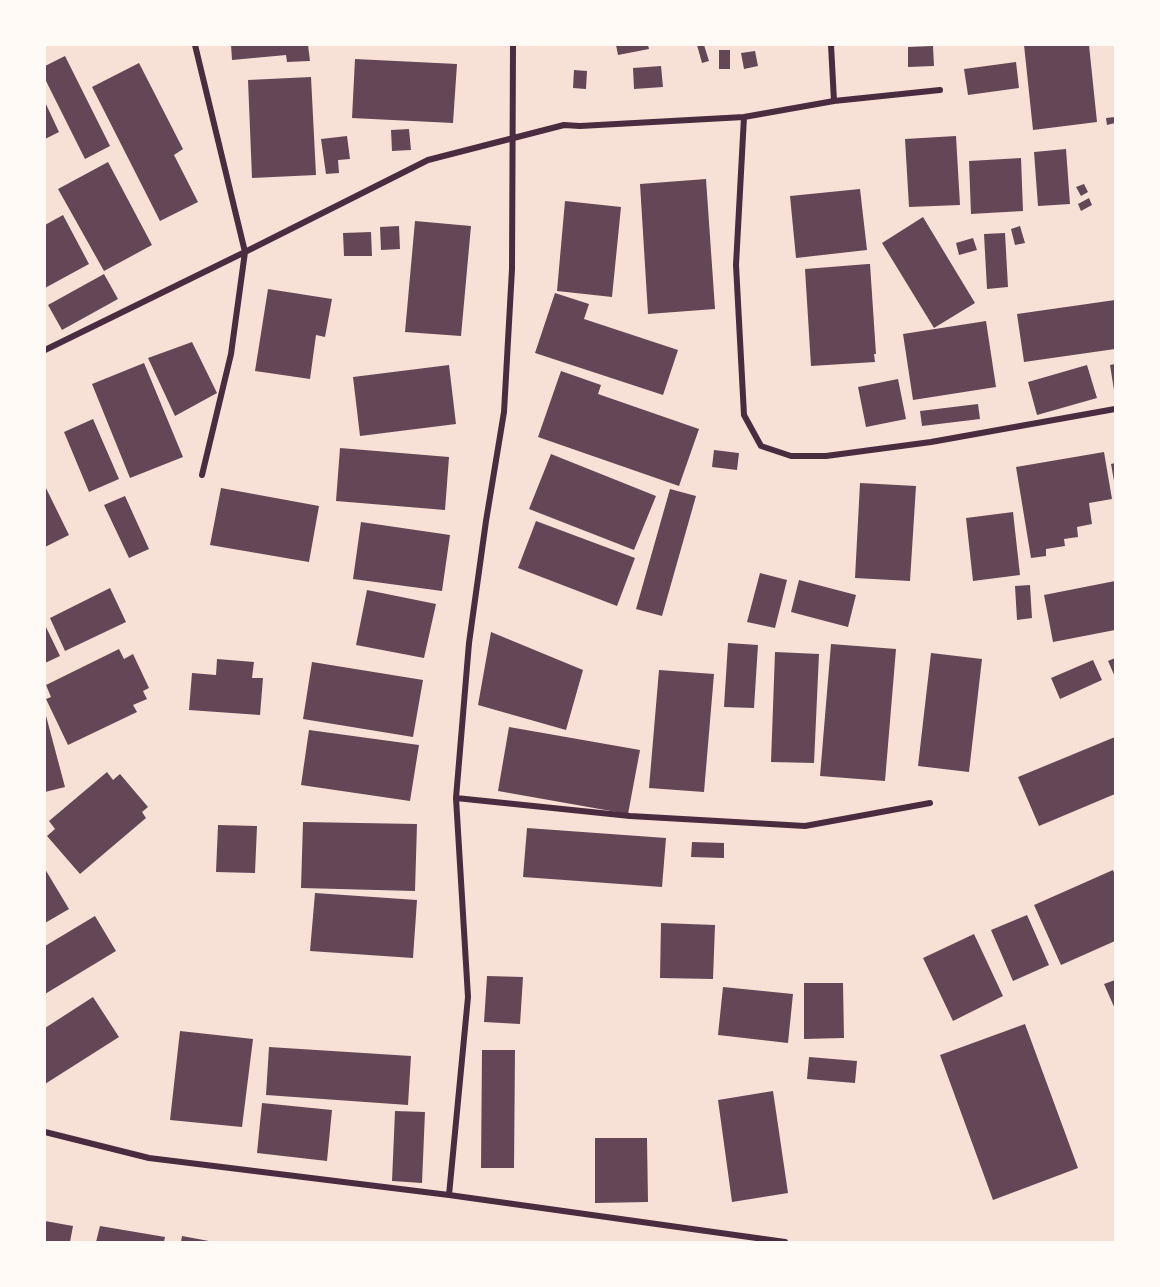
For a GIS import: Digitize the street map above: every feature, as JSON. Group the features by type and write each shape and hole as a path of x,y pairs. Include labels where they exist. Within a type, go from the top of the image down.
{"street":[{"path":"195,45 245,252 231,354 202,475"},
{"path":"449,1195 468,997 456,798 469,643 504,412 512,268 513,45"},
{"path":"831,45 834,101"},
{"path":"45,350 428,160 564,125 744,117 834,101 940,90"},
{"path":"744,117 736,265 744,415 761,446 791,456 826,456 931,442 1115,409"},
{"path":"456,798 630,816 805,826 930,803"},
{"path":"45,1132 149,1158 449,1195 785,1242"}],"building":[{"path":"231,45 308,45 310,61 287,62 286,55 232,60"},
{"path":"616,45 648,45 649,49 618,55"},
{"path":"697,45 704,45 709,61 702,63"},
{"path":"1024,45 1089,45 1097,122 1033,130"},
{"path":"933,46 934,66 908,67 908,47"},
{"path":"719,50 730,50 730,69 719,69"},
{"path":"755,51 758,66 744,69 741,53"},
{"path":"65,56 110,146 85,159 45,79 45,66"},
{"path":"355,59 457,64 453,123 352,118"},
{"path":"1016,62 1019,88 968,95 964,69"},
{"path":"139,63 183,149 174,155 198,202 160,221 92,87"},
{"path":"661,66 663,87 634,89 633,68"},
{"path":"574,70 587,71 586,89 573,88"},
{"path":"311,77 316,175 252,178 248,80"},
{"path":"45,102 59,132 45,139"},
{"path":"1115,117 1115,123 1107,125 1106,118"},
{"path":"409,129 411,150 392,151 391,130"},
{"path":"347,136 350,159 338,160 339,173 326,174 321,139"},
{"path":"956,136 960,205 909,207 905,139"},
{"path":"1066,149 1070,204 1038,206 1034,152"},
{"path":"1021,158 1023,211 971,214 969,161"},
{"path":"108,162 152,245 104,271 58,189"},
{"path":"706,179 715,309 648,314 640,184"},
{"path":"1084,184 1088,192 1081,196 1076,187"},
{"path":"860,189 867,250 796,258 790,196"},
{"path":"1089,198 1092,205 1081,211 1078,204"},
{"path":"565,201 621,207 612,297 557,291"},
{"path":"63,215 89,264 45,288 45,225"},
{"path":"923,217 975,303 934,328 882,243"},
{"path":"415,221 471,226 461,336 405,332"},
{"path":"399,226 400,249 381,250 380,227"},
{"path":"1020,226 1025,243 1015,245 1011,229"},
{"path":"371,232 372,256 344,256 343,233"},
{"path":"1005,233 1008,287 987,289 984,234"},
{"path":"973,238 977,250 959,255 956,243"},
{"path":"870,264 875,362 811,366 805,269"},
{"path":"104,274 118,299 62,330 48,305"},
{"path":"268,289 332,299 325,337 316,335 310,379 255,371"},
{"path":"555,293 589,304 584,319 678,350 663,395 535,353"},
{"path":"1115,300 1115,349 1024,362 1017,314"},
{"path":"986,321 996,387 913,400 903,334"},
{"path":"192,342 217,393 175,416 148,358"},
{"path":"144,363 183,457 130,478 92,384"},
{"path":"1115,364 1115,390 1114,390 1110,365"},
{"path":"449,365 456,424 360,436 353,377"},
{"path":"1087,365 1097,398 1037,415 1028,382"},
{"path":"561,371 601,385 598,394 699,429 679,486 538,437"},
{"path":"898,379 906,419 866,427 858,387"},
{"path":"978,404 980,419 922,426 920,411"},
{"path":"93,419 119,479 89,492 64,432"},
{"path":"340,448 449,457 445,510 336,501"},
{"path":"714,450 739,453 737,470 712,467"},
{"path":"1104,452 1112,499 1089,503 1092,524 1077,527 1078,537 1064,539 1065,546 1046,549 1046,556 1031,558 1016,467"},
{"path":"551,454 656,496 634,550 529,509"},
{"path":"1115,463 1115,481 1114,481 1111,464"},
{"path":"860,483 916,486 910,581 855,578"},
{"path":"45,486 69,535 45,547"},
{"path":"221,488 319,506 309,562 210,545"},
{"path":"670,489 696,496 662,616 636,609"},
{"path":"125,496 149,549 129,558 104,505"},
{"path":"1013,512 1020,575 973,581 966,518"},
{"path":"536,521 635,558 617,606 518,568"},
{"path":"361,522 450,535 442,591 353,579"},
{"path":"760,573 787,580 775,628 747,622"},
{"path":"799,580 856,595 848,627 791,612"},
{"path":"1115,581 1115,630 1053,642 1044,595"},
{"path":"1030,585 1032,618 1017,620 1015,586"},
{"path":"110,588 126,622 65,651 50,618"},
{"path":"367,590 436,604 424,658 356,645"},
{"path":"45,625 60,656 45,663"},
{"path":"491,632 583,670 566,730 478,705"},
{"path":"728,643 758,645 754,708 724,707"},
{"path":"831,644 896,649 885,781 820,776"},
{"path":"119,649 124,659 133,654 149,688 143,691 147,699 133,705 137,712 68,745 46,699 51,697 46,685"},
{"path":"775,652 819,654 814,763 771,762"},
{"path":"931,653 982,659 969,772 918,766"},
{"path":"1115,658 1115,677 1108,661"},
{"path":"217,659 254,662 252,678 263,678 260,715 189,710 192,673 216,675"},
{"path":"1093,660 1102,680 1060,699 1051,678"},
{"path":"312,662 423,680 413,737 303,719"},
{"path":"659,670 714,674 704,792 649,788"},
{"path":"45,712 65,787 45,792"},
{"path":"509,727 640,750 628,814 498,791"},
{"path":"309,730 419,745 410,801 301,785"},
{"path":"1115,737 1115,794 1039,826 1018,777"},
{"path":"107,772 113,780 120,774 148,807 142,812 146,818 80,874 47,836 55,829 49,821"},
{"path":"303,822 417,824 415,891 301,888"},
{"path":"218,825 257,826 255,873 216,872"},
{"path":"527,828 666,838 662,887 523,877"},
{"path":"692,842 724,843 724,858 691,857"},
{"path":"45,869 69,909 45,923"},
{"path":"1113,870 1115,875 1115,941 1061,965 1034,905"},
{"path":"315,893 417,900 413,958 310,951"},
{"path":"1027,915 1049,965 1013,981 991,930"},
{"path":"95,916 116,951 45,994 45,946"},
{"path":"661,923 715,925 713,979 660,978"},
{"path":"974,934 1003,996 953,1021 923,958"},
{"path":"487,976 523,977 520,1024 484,1022"},
{"path":"1115,980 1115,1009 1104,984"},
{"path":"804,983 843,983 844,1038 804,1039"},
{"path":"723,987 793,994 788,1043 718,1035"},
{"path":"93,997 119,1037 45,1084 45,1028"},
{"path":"1025,1024 1078,1168 993,1200 940,1055"},
{"path":"180,1031 253,1039 242,1127 170,1120"},
{"path":"269,1047 411,1056 408,1105 266,1095"},
{"path":"482,1050 515,1050 514,1168 481,1168"},
{"path":"809,1057 857,1061 855,1083 807,1079"},
{"path":"773,1091 788,1193 732,1202 718,1100"},
{"path":"262,1103 332,1110 327,1161 257,1153"},
{"path":"395,1111 425,1112 422,1183 392,1181"},
{"path":"595,1138 647,1138 648,1202 595,1203"},
{"path":"45,1221 73,1226 70,1242 45,1242"},
{"path":"100,1226 165,1237 164,1242 96,1242"},
{"path":"182,1236 209,1241 209,1242 181,1242"}]}
